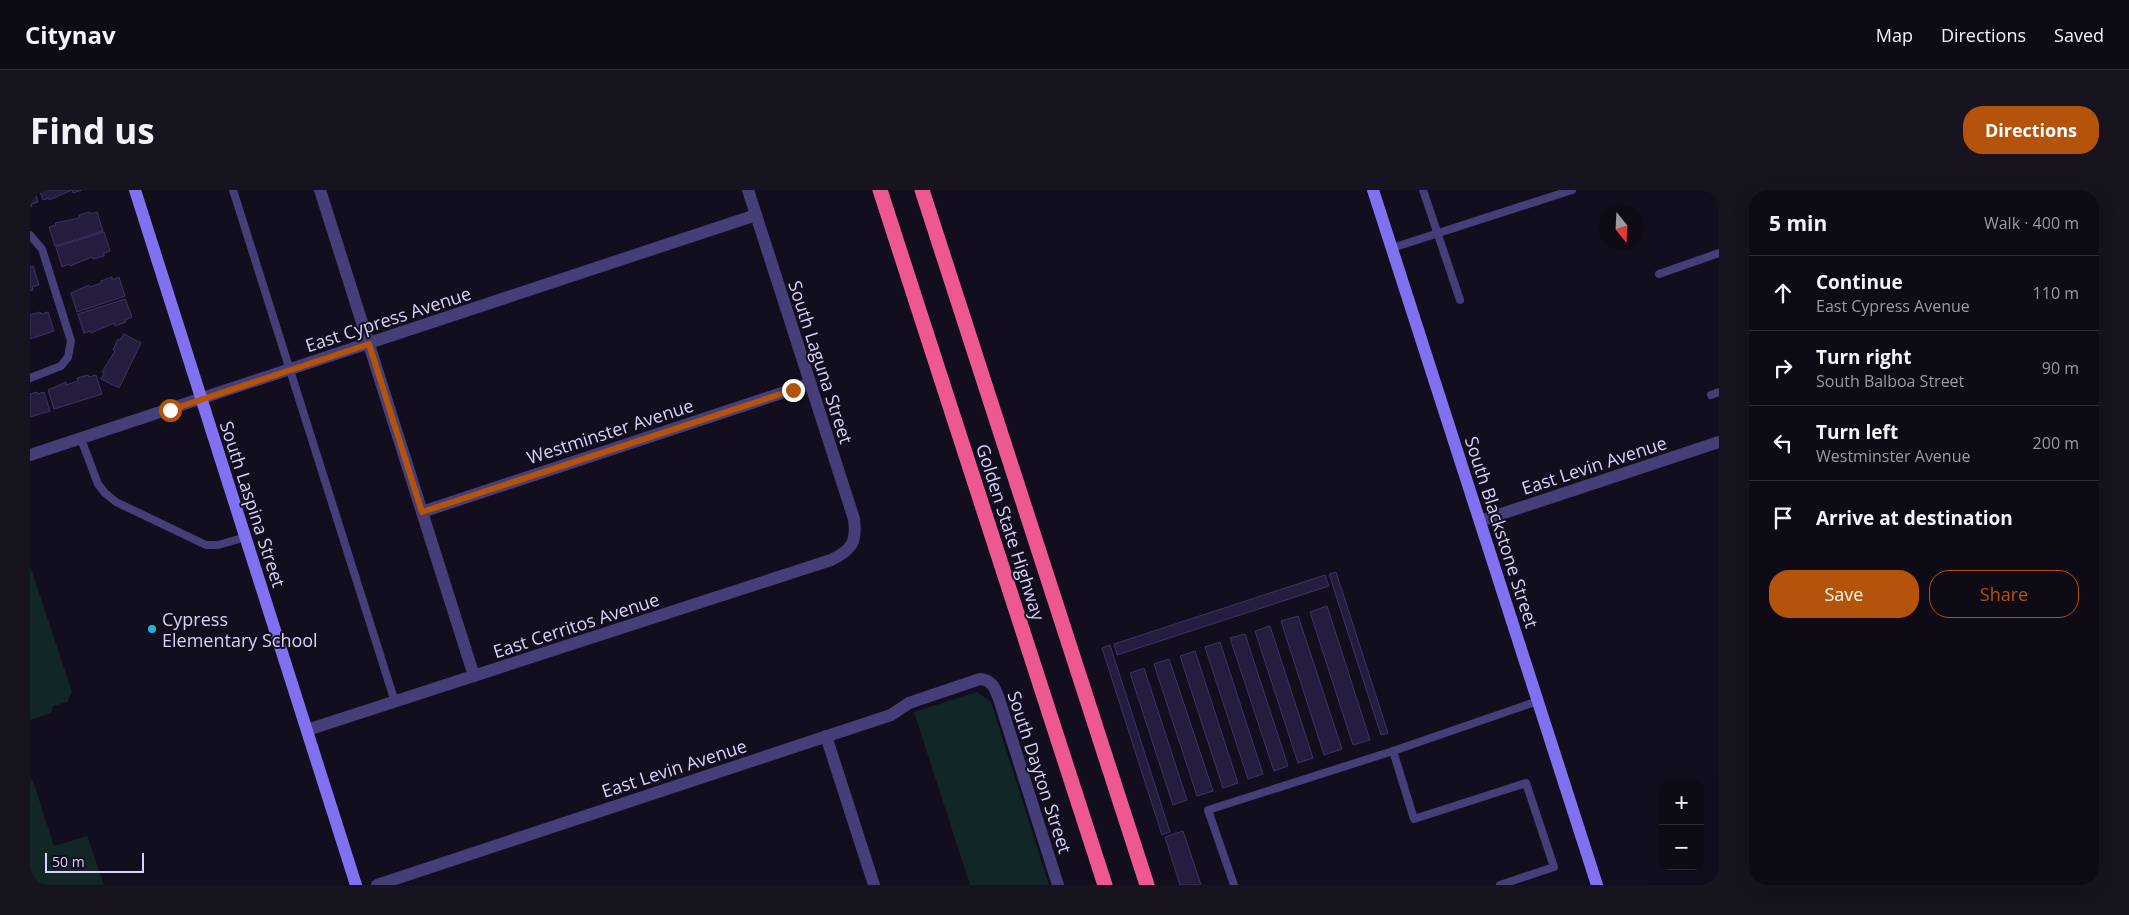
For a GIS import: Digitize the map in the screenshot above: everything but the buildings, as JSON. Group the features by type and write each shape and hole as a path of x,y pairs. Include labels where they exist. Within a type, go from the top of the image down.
{"highway":[{"name":"Golden State Highway","path":"880,190 1105,885"},
{"name":"Golden State Highway","path":"922,190 1147,885"}],"main road":[{"name":"South Laspina Street","path":"135,190 356,885"},
{"name":"South Blackstone Street","path":"1373,190 1597,885"}],"street":[{"path":"320,190 474,676"},
{"name":"South Laguna Street","path":"748,190 854,519 856,532 852,545"},
{"name":"East Cypress Avenue","path":"30,455 756,215"},
{"name":"Westminster Avenue","path":"422,512 810,384"},
{"name":"East Levin Avenue","path":"1480,521 1719,442"},
{"name":"East Cerritos Avenue","path":"307,730 831,560 845,553 852,545"},
{"name":"East Levin Avenue","path":"377,885 891,715 909,703 980,679"},
{"name":"South Dayton Street","path":"980,679 992,684 999,699 1058,885"},
{"path":"826,736 874,885"}],"lane":[{"path":"233,190 395,702"},
{"path":"1423,190 1460,300"},
{"path":"1392,248 1572,190"},
{"path":"30,235 42,249 71,341 68,357 61,366 30,378"},
{"path":"1660,274 1719,254"},
{"path":"82,439 98,484 116,502 206,545 218,545 246,537"},
{"path":"1234,885 1208,810 1393,751 1538,701"},
{"path":"1393,751 1414,819 1526,783 1554,867 1500,885"}],"green space":[{"path":"30,566 72,692 67,702 53,706 51,713 30,720"},
{"path":"977,692 991,702 1049,885 970,885 914,712"},
{"path":"30,779 33,781 54,846 87,836 104,885 30,885"}],"place":[{"name":"Cypress Elementary School","path":"152,629"}],"route":[{"path":"170,410 369,344 422,512 793,390"}]}
